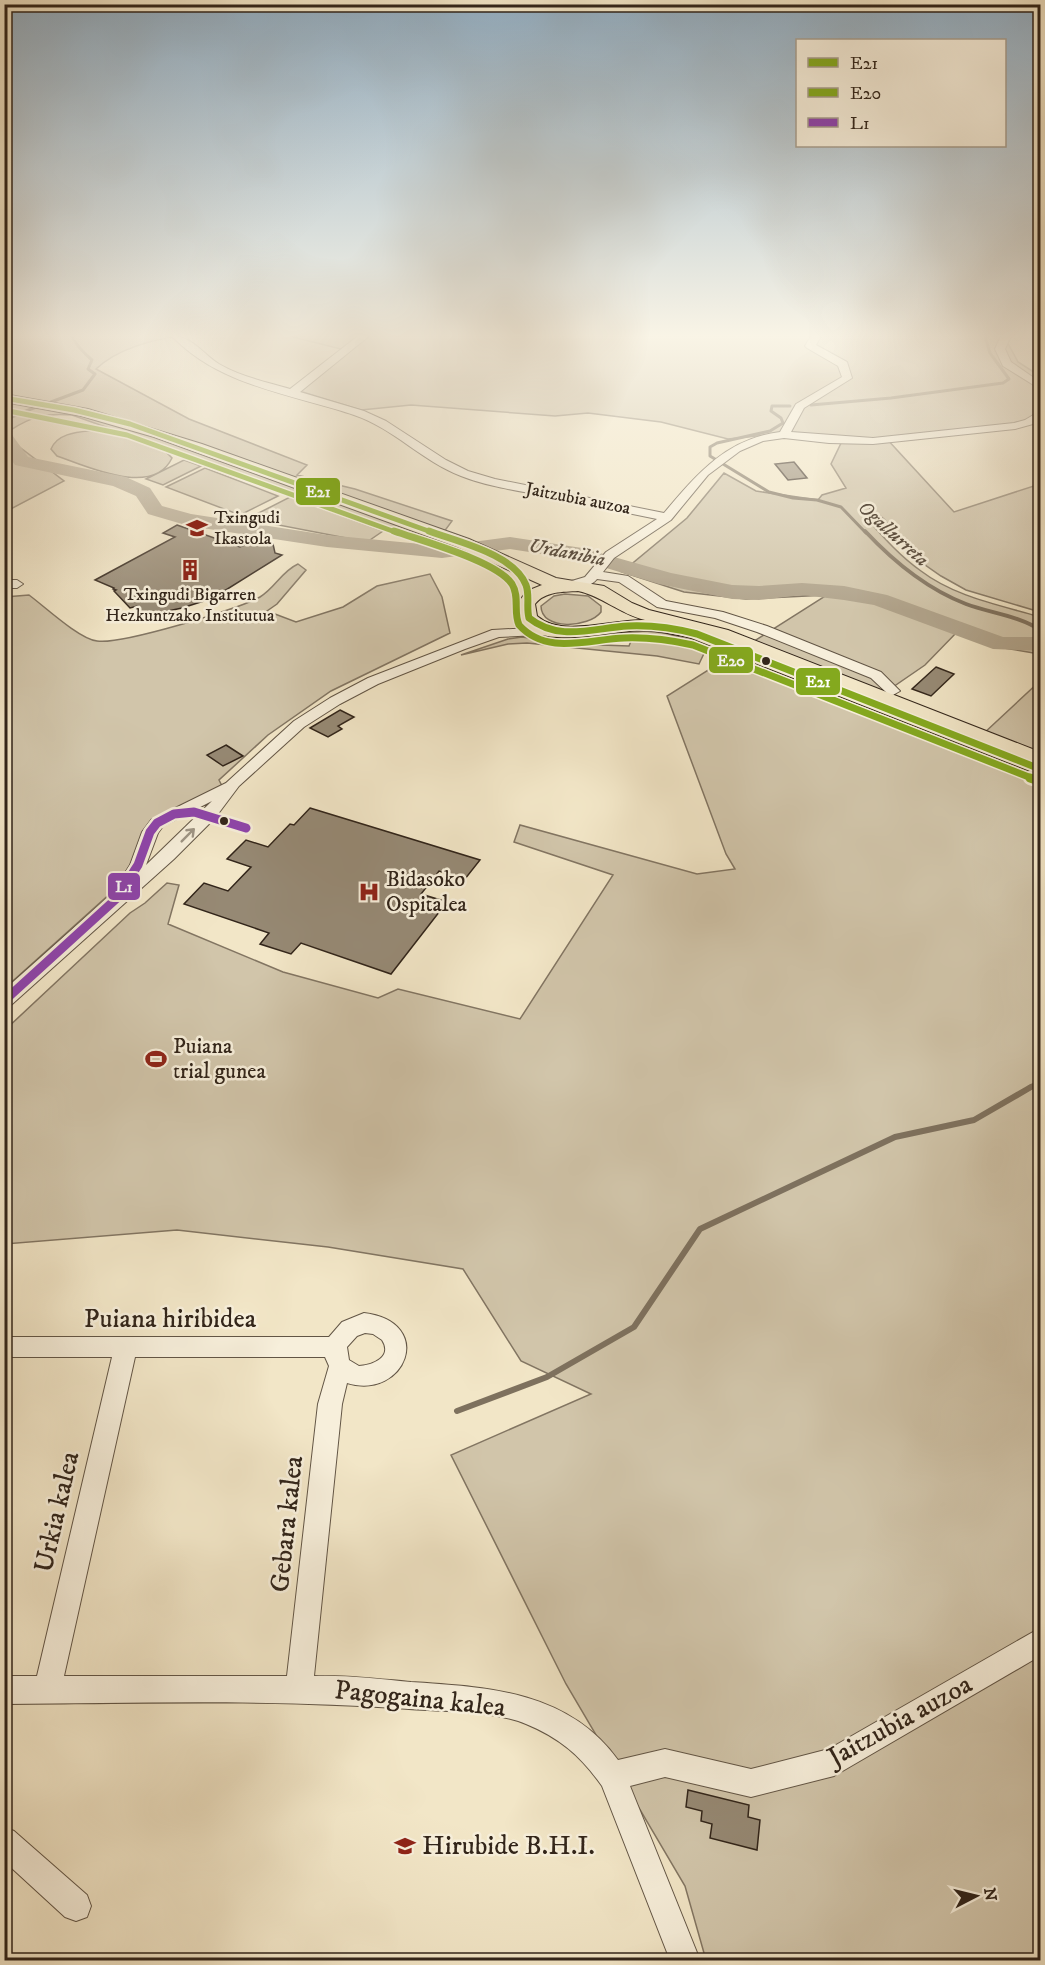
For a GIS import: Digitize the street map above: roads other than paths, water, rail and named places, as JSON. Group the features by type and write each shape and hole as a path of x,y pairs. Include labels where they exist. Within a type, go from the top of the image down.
{"main road":[{"path":"140,428 490,553 539,579 566,586"},
{"path":"511,565 522,578 526,605 532,621 553,631 576,633 600,628 652,626 697,634 1041,769"},
{"path":"526,605 541,591 600,583 643,614 722,634 1041,759"},
{"path":"600,583 617,608 616,615 600,628"}],"street":[{"name":"Jaitzubia auzoa","path":"389,428 442,462 464,473 493,482 668,517"},
{"path":"784,435 788,428"},
{"name":"Jaitzubia auzoa","path":"600,583 610,555 668,517 701,476 747,442 784,435 862,441 1003,428"},
{"name":"Jaitzubia auzoa","path":"979,431 1041,431"},
{"path":"600,583 623,579 662,604 718,615 762,630 876,675 893,691"},
{"path":"4,1001 168,855 209,815 234,783 299,724 335,701 412,664 497,633 516,619 526,605"},
{"path":"497,633 553,631"},
{"path":"116,899 138,865 150,832 157,823 234,783"},
{"path":"174,814 194,812 209,815"},
{"path":"150,832 152,846 168,855"},
{"name":"Puiana hiribidea","path":"4,1347 126,1347 337,1357"},
{"name":"Urkia kalea","path":"47,1690 126,1347"},
{"name":"Gebara kalea","path":"299,1688 337,1357"},
{"name":"Jaitzubia auzoa","path":"612,1776 665,1762 751,1783 834,1762 1041,1641"},
{"name":"Pagogaina kalea","path":"4,1690 299,1688 479,1700 528,1710 574,1734 595,1752 612,1776 685,1960"},
{"path":"4,1841 76,1906"}],"waterway":[{"name":"Ogallurreta","path":"775,428 770,431 717,443 710,447 710,456 769,492 793,498 817,500 841,507 866,533"},
{"name":"Urdanibia","path":"4,436 22,461 119,481 143,492 155,510 189,520 327,541 442,552 510,543 582,554 667,579 732,592 759,593 802,589 844,593 879,600 1001,644 1040,644"},
{"name":"Ogallurreta","path":"865,531 899,563 924,582 952,598 1014,618 1040,630"},
{"path":"1029,1088 1040,1082"},
{"path":"457,1411 547,1377 634,1327 700,1229 895,1137 974,1120 1031,1087"}],"place":[{"name":"Txingudi Ikastola","path":"197,528"},
{"name":"Txingudi Bigarren Hezkuntzako Institutua","path":"190,570"},
{"name":"Bidasoko Ospitalea","path":"369,892"},
{"name":"Puiana trial gunea","path":"156,1059"},
{"name":"Hirubide B.H.I.","path":"405,1846"}]}
